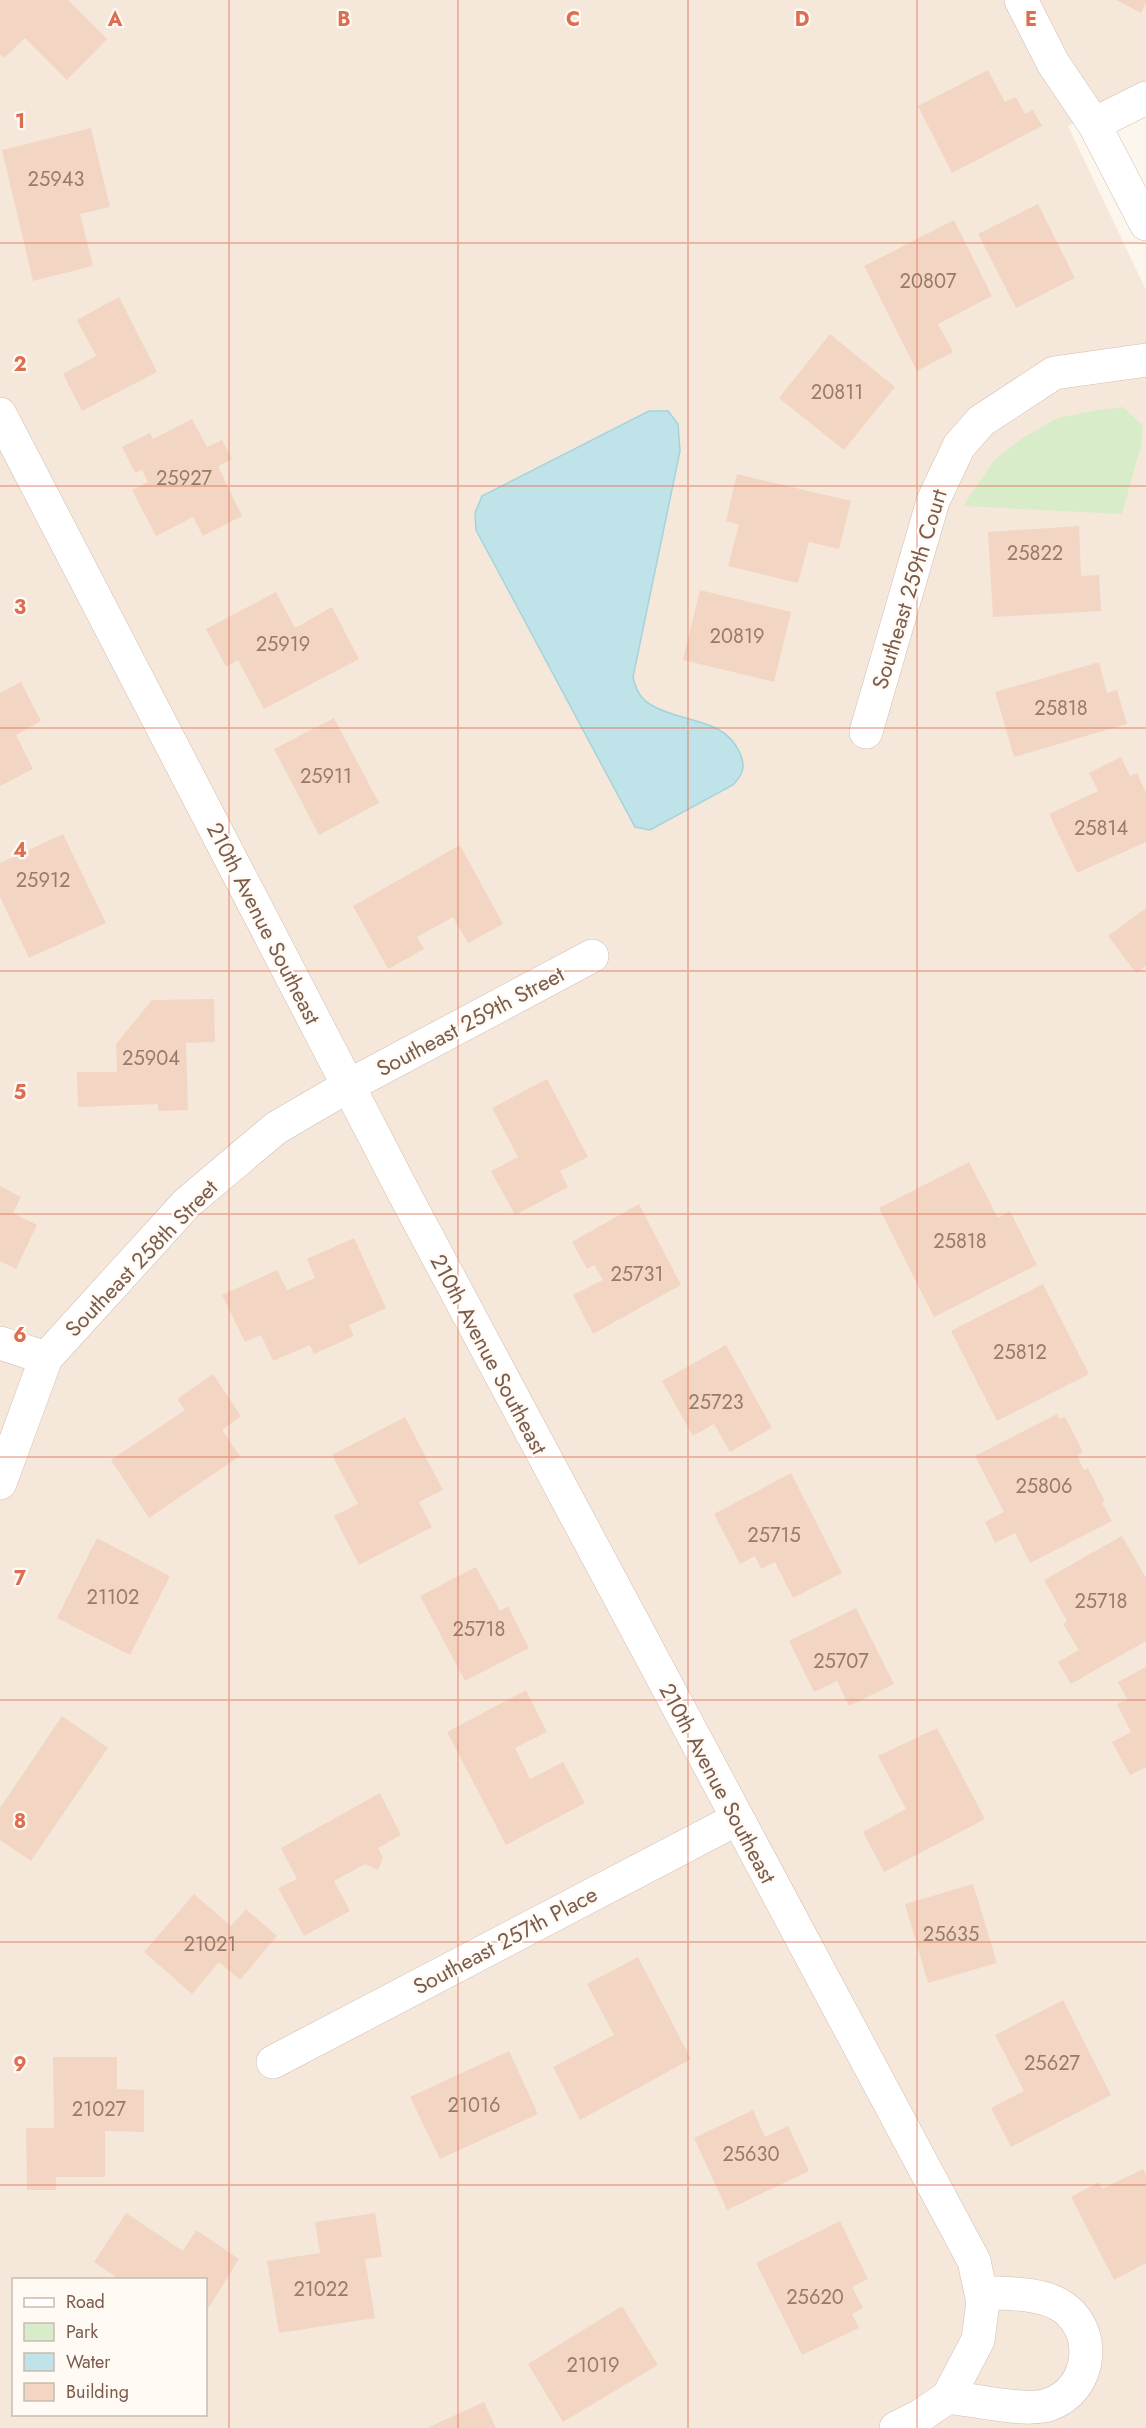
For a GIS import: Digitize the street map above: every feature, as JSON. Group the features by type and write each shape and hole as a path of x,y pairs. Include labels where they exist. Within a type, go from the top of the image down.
{"street":[{"path":"1021,0 1053,63 1094,124 1146,224"},
{"path":"1094,124 1146,98"},
{"name":"Southeast 259th Court","path":"866,732 933,501 959,446 981,421 1054,373 1146,360"},
{"name":"210th Avenue Southeast","path":"0,414 348,1086 974,2261 984,2302 978,2340 948,2397"},
{"name":"Southeast 259th Street","path":"348,1086 592,956"},
{"name":"Southeast 258th Street","path":"0,1483 45,1358 187,1203 276,1128 348,1086"},
{"path":"0,1343 45,1358"},
{"name":"Southeast 257th Place","path":"273,2062 737,1819"},
{"path":"897,2428 948,2397 1027,2407 1049,2405 1068,2394 1081,2377 1087,2357 1084,2336 1074,2316 1057,2303 1037,2297 981,2292"}],"shaded area":[{"path":"0,0 1146,0 1146,85 1068,126 1146,290 1146,2428 0,2428"}],"green space":[{"path":"1123,407 1143,426 1141,445 1122,514 963,506 995,459 1023,438 1057,418"}],"water":[{"path":"649,411 668,411 678,424 680,451 633,677 634,682 642,697 653,706 701,722 724,733 733,741 743,762 741,774 733,785 650,830 635,827 476,530 475,513 482,496"}],"building":[{"path":"0,0 68,0 107,39 67,80 25,38 4,58 0,54"},
{"path":"1116,0 1146,0 1146,3 1141,13"},
{"path":"988,70 1005,102 1016,97 1025,114 1033,110 1042,126 952,173 918,106"},
{"path":"91,128 110,207 80,214 93,266 33,281 2,150"},
{"path":"1038,204 1075,278 1016,308 978,234"},
{"path":"954,220 992,296 938,324 953,352 917,371 864,266"},
{"path":"119,297 157,372 82,411 63,374 96,356 77,320"},
{"path":"830,334 895,387 844,450 779,398"},
{"path":"192,419 207,447 222,440 232,459 218,466 242,516 203,536 193,517 156,536 132,490 148,482 142,470 135,473 122,447 150,433 153,439"},
{"path":"737,474 851,501 839,549 809,542 798,583 728,566 739,525 726,521"},
{"path":"1079,526 1081,576 1099,575 1101,611 993,617 988,532"},
{"path":"700,590 791,612 774,682 683,660"},
{"path":"276,592 295,628 332,607 359,659 264,709 238,660 226,667 206,629"},
{"path":"1099,662 1107,693 1117,690 1127,724 1014,757 995,692"},
{"path":"21,682 41,721 16,735 33,769 0,786 0,693"},
{"path":"334,718 379,803 319,835 274,749"},
{"path":"1121,757 1130,776 1137,773 1146,793 1146,842 1077,873 1049,814 1098,791 1089,773"},
{"path":"63,834 106,923 29,958 0,897 0,863"},
{"path":"460,845 503,924 468,943 453,917 417,937 424,949 388,969 353,906"},
{"path":"1146,908 1146,966 1136,973 1108,936"},
{"path":"214,999 215,1042 186,1043 188,1110 158,1111 158,1104 78,1107 77,1072 117,1072 116,1044 152,1000"},
{"path":"547,1079 588,1157 560,1171 568,1187 515,1215 491,1171 518,1157 492,1108"},
{"path":"969,1162 998,1218 1010,1211 1037,1265 934,1317 879,1208"},
{"path":"0,1186 21,1197 13,1213 37,1225 16,1269 0,1261"},
{"path":"639,1204 681,1285 593,1334 573,1295 603,1280 594,1265 587,1269 572,1242"},
{"path":"354,1238 386,1308 349,1325 354,1336 314,1354 310,1345 273,1361 261,1335 245,1342 222,1295 277,1270 287,1290 315,1278 307,1259"},
{"path":"1043,1284 1089,1374 997,1421 951,1331"},
{"path":"726,1345 772,1428 730,1452 714,1424 693,1436 662,1381"},
{"path":"213,1374 241,1416 222,1430 240,1456 149,1518 111,1460 185,1410 177,1399"},
{"path":"1057,1414 1059,1419 1065,1417 1083,1452 1077,1456 1084,1470 1088,1468 1112,1521 1030,1563 1015,1533 995,1543 985,1522 1004,1512 975,1456"},
{"path":"405,1417 443,1490 419,1502 432,1527 359,1565 334,1516 358,1504 332,1455"},
{"path":"791,1473 842,1573 793,1598 775,1562 761,1569 755,1556 740,1564 714,1514"},
{"path":"1122,1536 1146,1578 1146,1641 1071,1684 1058,1662 1079,1650 1063,1624 1067,1621 1044,1580"},
{"path":"97,1538 170,1576 130,1655 57,1618"},
{"path":"476,1567 500,1611 508,1606 529,1648 465,1681 420,1596"},
{"path":"856,1608 894,1684 849,1706 837,1681 814,1692 789,1641"},
{"path":"1146,1667 1146,1767 1130,1775 1112,1742 1131,1732 1117,1704 1127,1699 1118,1682"},
{"path":"526,1690 547,1732 515,1748 530,1779 563,1762 585,1803 506,1845 447,1732"},
{"path":"62,1716 108,1748 31,1861 0,1840 0,1808"},
{"path":"937,1728 985,1819 884,1872 863,1832 906,1809 878,1756"},
{"path":"380,1793 401,1835 378,1848 383,1858 378,1870 365,1864 334,1881 350,1911 304,1936 278,1888 297,1879 281,1848"},
{"path":"973,1884 997,1963 928,1983 905,1904"},
{"path":"194,1894 231,1926 246,1909 277,1936 240,1980 219,1962 192,1994 144,1952"},
{"path":"638,1957 691,2059 580,2120 553,2067 614,2035 587,1984"},
{"path":"1063,2000 1111,2095 1011,2147 991,2108 1024,2091 995,2035"},
{"path":"509,2051 538,2114 440,2159 410,2097"},
{"path":"53,2057 117,2057 117,2089 144,2090 144,2132 105,2131 105,2177 56,2177 56,2190 27,2190 26,2128 54,2128"},
{"path":"753,2110 765,2137 788,2126 809,2171 727,2210 694,2138"},
{"path":"1143,2169 1146,2175 1146,2263 1114,2280 1071,2197 1099,2182 1102,2189"},
{"path":"126,2213 183,2251 196,2230 239,2259 207,2310 207,2278 117,2278 94,2262"},
{"path":"375,2213 382,2257 365,2259 375,2318 279,2333 267,2261 320,2253 315,2222"},
{"path":"840,2221 868,2279 852,2287 863,2308 852,2314 859,2328 802,2355 756,2263"},
{"path":"622,2306 658,2365 563,2422 528,2364"},
{"path":"484,2402 496,2428 427,2428"}]}
